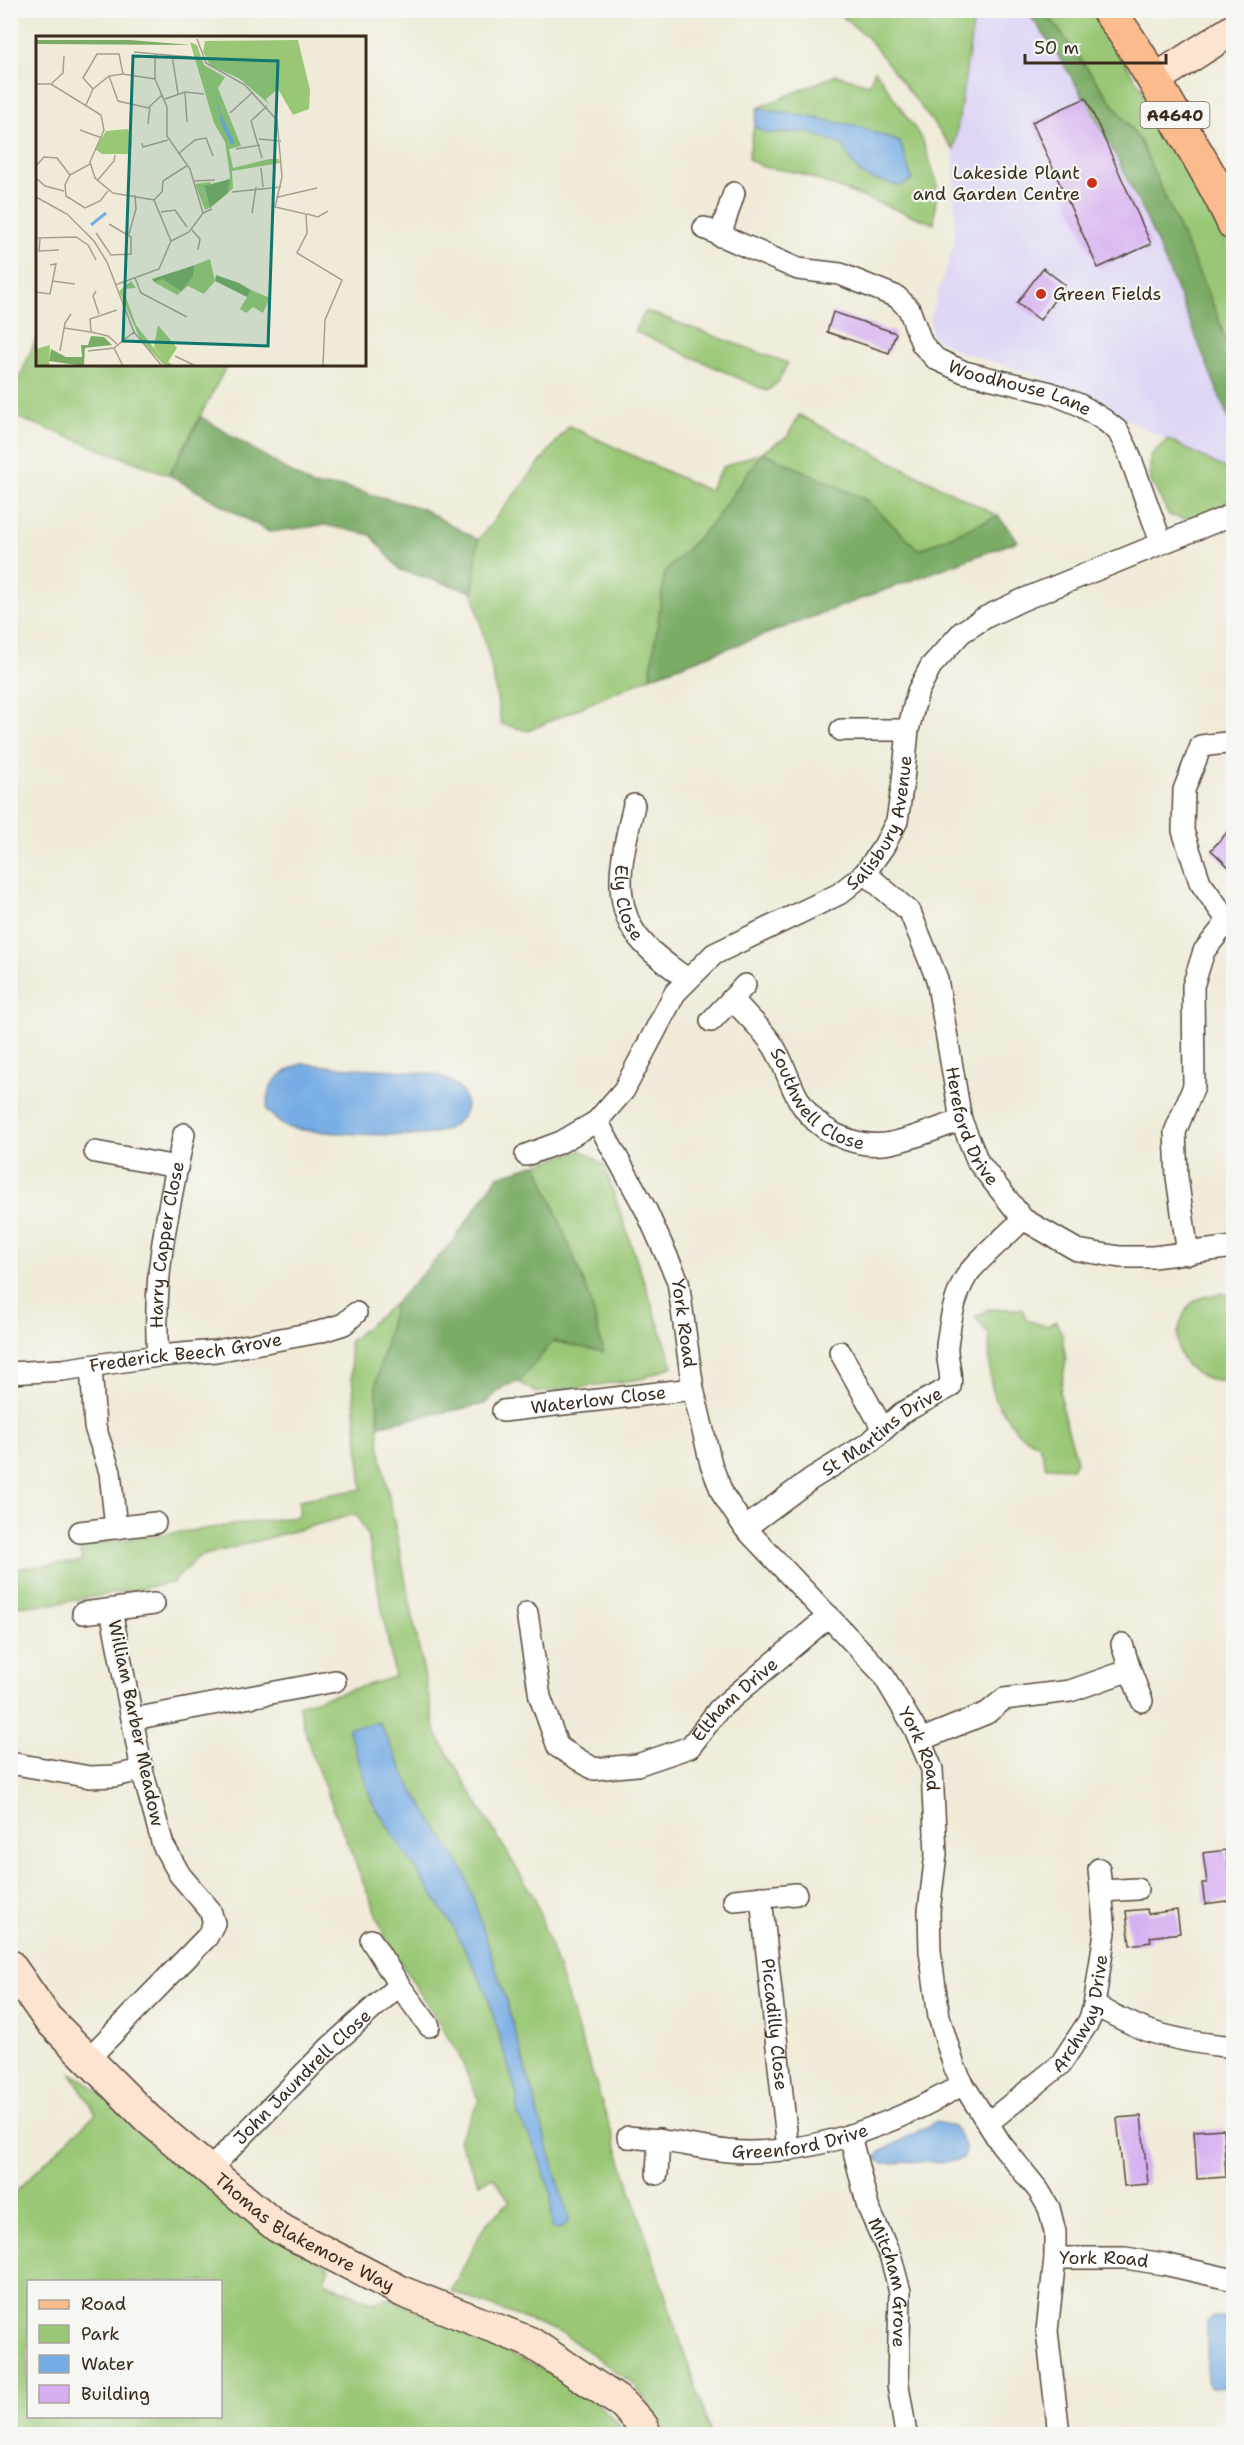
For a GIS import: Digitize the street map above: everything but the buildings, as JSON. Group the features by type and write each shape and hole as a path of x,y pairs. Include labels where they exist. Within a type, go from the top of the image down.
{"main road":[{"name":"A4640","path":"1108,10 1131,40 1223,199 1233,224"}],"street":[{"path":"1154,80 1233,29"},
{"name":"Woodhouse Lane","path":"734,193 712,232 798,269 840,274 897,297 909,309 922,344 936,359 964,372 1051,393 1080,405 1118,431 1128,451 1161,542"},
{"name":"Salisbury Avenue","path":"526,1155 561,1142 597,1121 624,1090 675,993 714,954 839,894 865,873 884,846 897,820 908,730 918,691 930,666 962,632 986,616 1022,600 1233,514"},
{"path":"841,730 908,730"},
{"path":"1188,1254 1177,1177 1175,1132 1194,1086 1193,986 1204,951 1230,921 1209,898 1194,868 1183,831 1184,790 1201,746 1233,742"},
{"name":"Ely Close","path":"634,805 621,870 624,907 630,925 642,940 687,979"},
{"name":"Hereford Drive","path":"865,873 910,912 937,979 962,1120 978,1162 1023,1219 1077,1250 1120,1257 1188,1254 1233,1247"},
{"name":"Southwell Close","path":"711,1021 738,992 775,1049 807,1113 838,1136 855,1142 891,1143 962,1120"},
{"name":"York Road","path":"597,1121 646,1210 678,1281 693,1389 711,1464 723,1495 745,1528 882,1673 920,1740 932,1769 936,1854 929,1911 932,1974 939,2017 954,2066 963,2084 989,2122 1001,2145 1039,2191 1049,2208 1055,2232 1055,2259 1125,2258 1164,2264 1233,2280"},
{"name":"Harry Capper Close","path":"158,1356 156,1297 159,1257 184,1134"},
{"path":"95,1152 177,1167"},
{"name":"St Martins Drive","path":"745,1528 811,1479 869,1443 902,1413 950,1387 952,1377 947,1351 949,1329 959,1293 968,1274 1023,1219"},
{"name":"Frederick Beech Grove","path":"10,1373 21,1374 158,1356 216,1351 319,1332 344,1324 356,1313"},
{"path":"840,1352 882,1429"},
{"path":"91,1366 96,1427 110,1472 116,1528"},
{"name":"Waterlow Close","path":"503,1411 693,1389"},
{"path":"80,1532 155,1523"},
{"name":"William Barber Meadow","path":"83,1613 154,1604"},
{"name":"William Barber Meadow","path":"88,2059 207,1937 214,1923 210,1910 180,1875 163,1845 142,1770 111,1610"},
{"name":"Eltham Drive","path":"527,1613 540,1697 558,1747 594,1769 637,1765 690,1747 719,1709 829,1616"},
{"path":"1122,1644 1142,1701"},
{"path":"920,1740 987,1713 1004,1699 1070,1691 1130,1670"},
{"path":"133,1719 335,1681"},
{"path":"10,1763 90,1776 114,1776 142,1770"},
{"name":"Archway Drive","path":"989,2122 1059,2065 1089,2021 1094,2006 1105,1932 1099,1869"},
{"path":"1101,1891 1137,1888"},
{"path":"734,1900 796,1894"},
{"name":"Piccadilly Close","path":"761,1897 788,2150"},
{"path":"371,1940 399,1985 429,2026"},
{"name":"Thomas Blakemore Way","path":"10,1965 47,2018 148,2119 277,2227 403,2292 530,2342 623,2404 643,2426 646,2434"},
{"name":"John Jaundrell Close","path":"209,2170 330,2047 399,1985"},
{"path":"1094,2006 1144,2029 1198,2044 1233,2047"},
{"name":"Greenford Drive","path":"628,2137 659,2139 727,2151 788,2150 850,2135 933,2100 963,2084"},
{"name":"Mitcham Grove","path":"850,2135 868,2207 891,2258 900,2292 898,2385 906,2434"},
{"path":"657,2175 659,2139"},
{"path":"1055,2259 1047,2331 1059,2434"}],"shaded area":[{"path":"975,11 1026,11 1047,35 1108,137 1159,248 1233,430 1233,463 1224,468 1036,375 958,351 932,336 930,317 955,242 954,150"}],"green space":[{"path":"836,11 975,11 954,150 869,39"},
{"path":"1026,11 1045,11 1140,141 1217,314 1233,364 1233,430 1163,257 1124,172 1067,69"},
{"path":"1045,11 1091,11 1157,112 1220,225 1233,261 1233,364 1217,314 1140,141"},
{"path":"875,70 922,139 937,182 934,224 799,173 763,167 748,159 754,126 766,133 808,132 843,145 856,167 869,178 886,181 912,180 900,142 857,126 758,108 836,75 869,84"},
{"path":"646,311 788,363 778,382 767,391 634,331"},
{"path":"36,338 36,366 226,366 169,475 11,415 11,399"},
{"path":"799,415 998,516 919,550 866,500 762,452 787,437"},
{"path":"201,417 313,486 345,487 421,508 478,540 473,592 400,570 371,535 325,525 269,532 169,475"},
{"path":"569,426 709,491 723,467 762,452 715,520 665,572 650,677 528,731 501,724 493,674 473,592 478,540"},
{"path":"1168,439 1224,468 1233,463 1233,499 1192,521 1169,515 1150,479 1150,456"},
{"path":"762,452 866,500 919,550 998,516 1018,541 650,677 665,572 715,520"},
{"path":"582,1150 604,1165 673,1366 641,1379 537,1393 519,1382 553,1341 603,1351 590,1298 537,1164"},
{"path":"537,1164 590,1298 603,1352 553,1341 519,1382 504,1386 485,1404 379,1425 376,1384 395,1303 455,1239 498,1176"},
{"path":"1222,1293 1233,1296 1233,1377 1216,1380 1202,1376 1187,1366 1179,1352 1178,1334 1183,1317 1191,1304 1201,1298"},
{"path":"395,1303 376,1384 380,1451 436,1734 535,1899 711,2434 668,2434 636,2386 562,2333 451,2291 485,2225 510,2201 493,2177 479,2183 458,2140 479,2101 458,2053 386,1939 312,1755 298,1705 395,1677 368,1536 356,1514 198,1557 172,1583 53,1604 11,1606 10,1569 82,1562 79,1546 299,1516 299,1500 362,1489 349,1342"},
{"path":"989,1309 1022,1309 1027,1320 1046,1326 1056,1321 1062,1335 1066,1361 1060,1392 1063,1413 1077,1460 1072,1468 1046,1467 1039,1445 1018,1433 994,1398 990,1376 989,1335 975,1317"},
{"path":"71,2073 84,2080 242,2212 329,2267 324,2282 374,2303 388,2297 484,2340 587,2392 628,2434 11,2434 11,2196 96,2113"}],"water":[{"path":"758,108 857,126 900,142 912,180 900,186 864,176 854,166 843,145 808,132 766,133 754,126"},
{"path":"303,1063 437,1075 453,1083 461,1091 466,1108 462,1117 455,1124 431,1134 356,1134 311,1131 285,1126 267,1111 271,1086 280,1076"},
{"path":"379,1722 412,1789 465,1873 504,1994 569,2220 562,2228 552,2229 551,2193 536,2149 518,2116 517,2095 486,1991 451,1923 372,1802 348,1728"},
{"path":"935,2122 954,2126 966,2149 963,2158 956,2161 882,2163 876,2158 880,2152"},
{"path":"1213,2317 1225,2317 1233,2321 1227,2387 1210,2388 1207,2380 1207,2322"}],"place":[{"name":"Lakeside Plant and Garden Centre","path":"1092,183"},
{"name":"Green Fields","path":"1041,294"}]}
